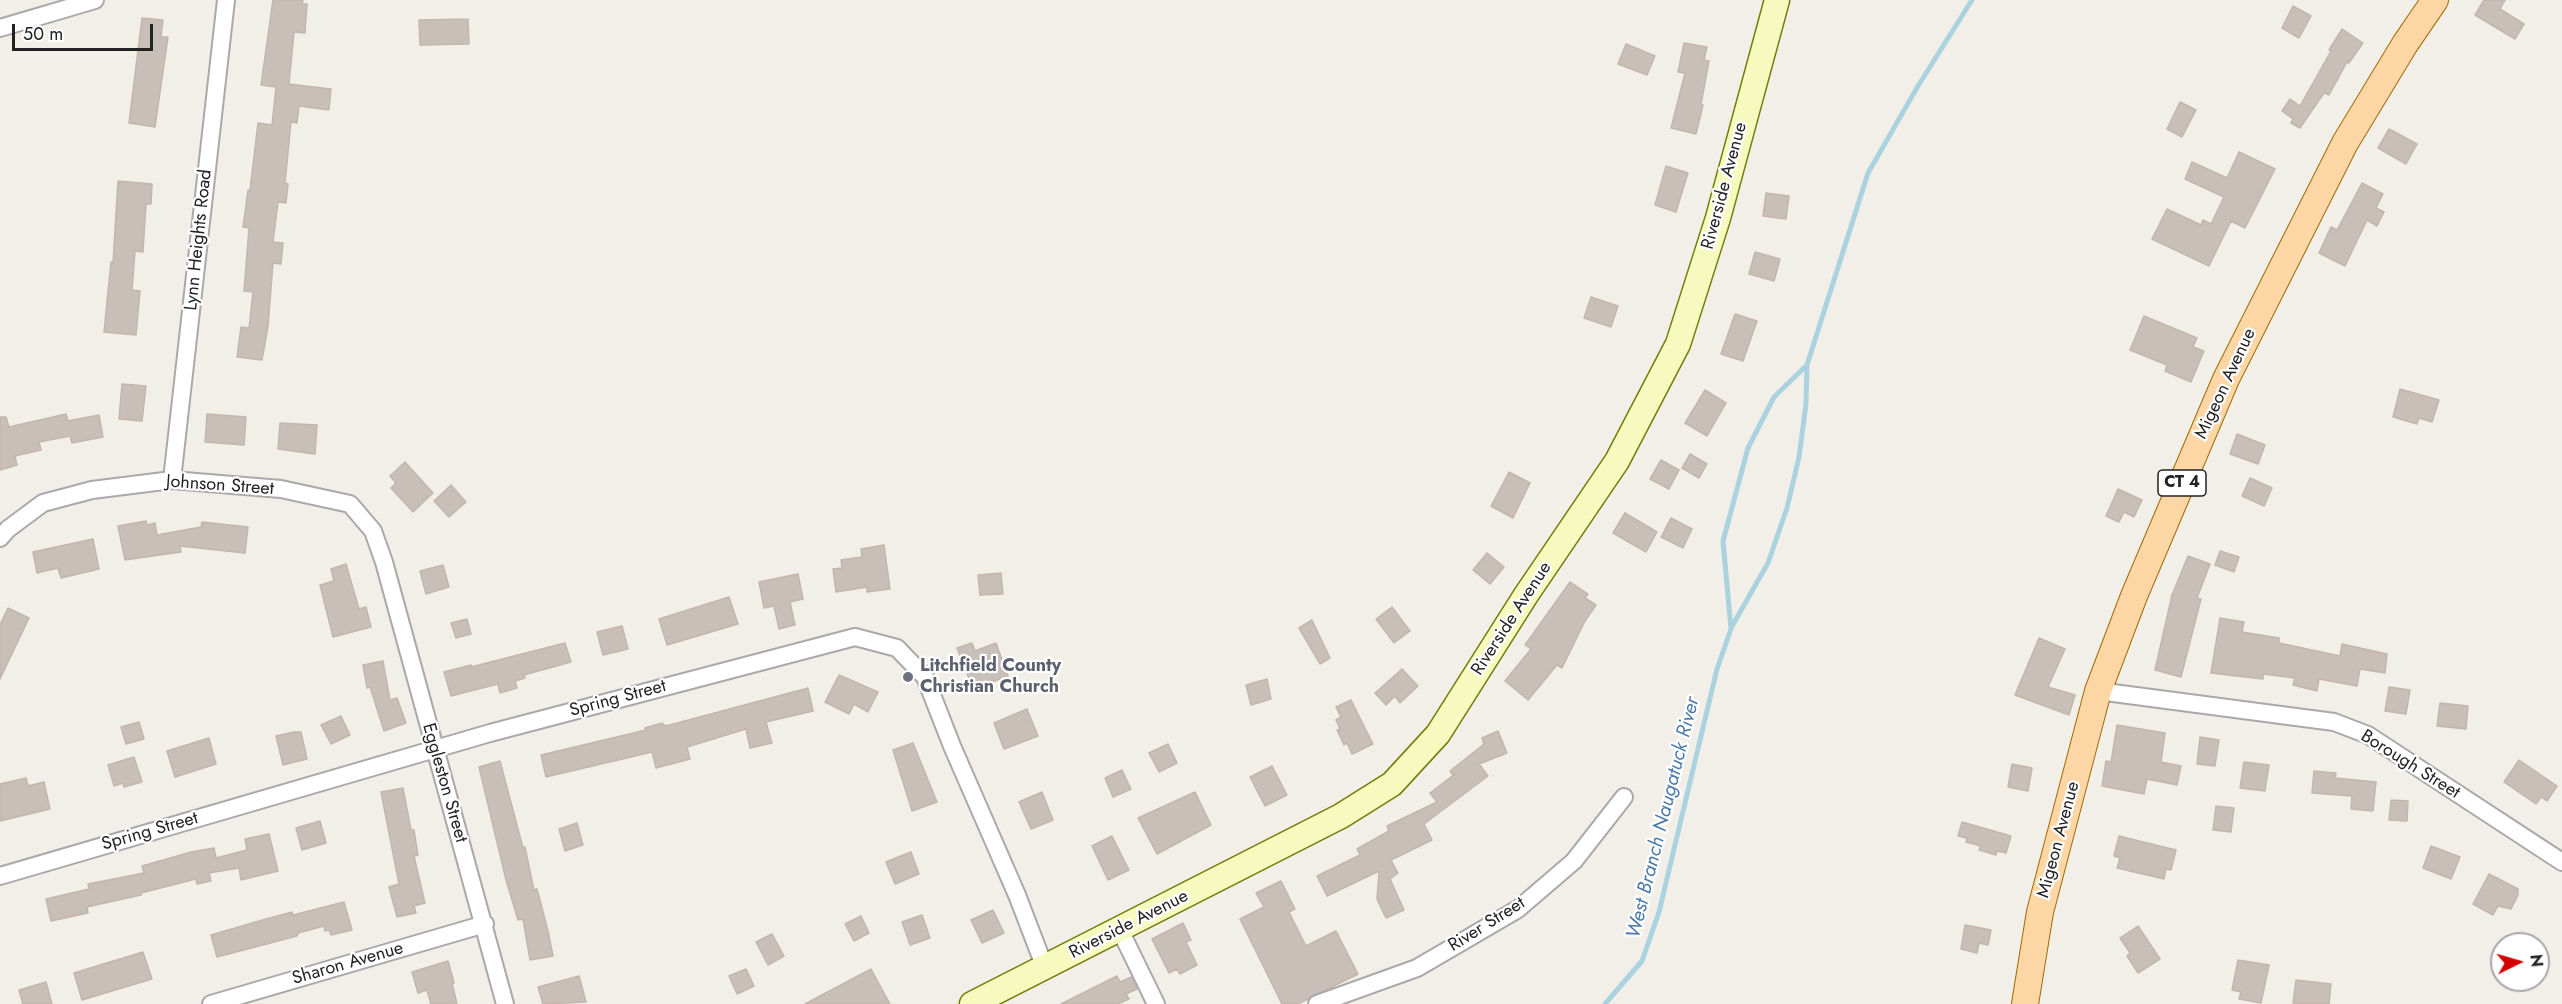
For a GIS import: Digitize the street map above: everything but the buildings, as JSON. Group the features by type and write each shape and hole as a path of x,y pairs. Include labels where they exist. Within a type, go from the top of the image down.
{"main road":[{"name":"Migeon Avenue","path":"2025,1004 2040,912 2098,691 2134,596 2226,378 2345,143 2405,44 2435,0"}],"street":[{"path":"0,28 95,0"},
{"name":"Lynn Heights Road","path":"172,480 226,0"},
{"name":"Riverside Avenue","path":"972,1004 1341,816 1392,784 1438,734 1526,595 1617,461 1678,344 1718,218 1776,0"},
{"name":"Johnson Street","path":"0,538 8,529 43,503 92,490 172,480 281,489 350,504 373,531 384,562"},
{"name":"Eggleston Street","path":"384,562 433,749 485,924 505,1004"},
{"name":"Spring Street","path":"0,876 433,749 855,637 897,648 925,677 952,746 1017,895 1045,968"},
{"name":"Borough Street","path":"2098,691 2334,722 2351,728 2368,735 2562,862"},
{"name":"River Street","path":"1317,1004 1417,968 1518,909 1574,861 1624,797"},
{"name":"Sharon Avenue","path":"211,1004 485,924"},
{"path":"1120,930 1156,1004"}],"waterway":[{"name":"West Branch Naugatuck River","path":"1605,1004 1642,961 1659,912 1717,669 1731,629 1723,541 1748,448 1774,397 1807,365 1868,173 1918,86 1972,0"},
{"name":"West Branch Naugatuck River","path":"1731,628 1768,563 1787,508 1799,457 1806,404 1807,365"}],"place":[{"name":"Litchfield County Christian Church","path":"908,677"}]}
